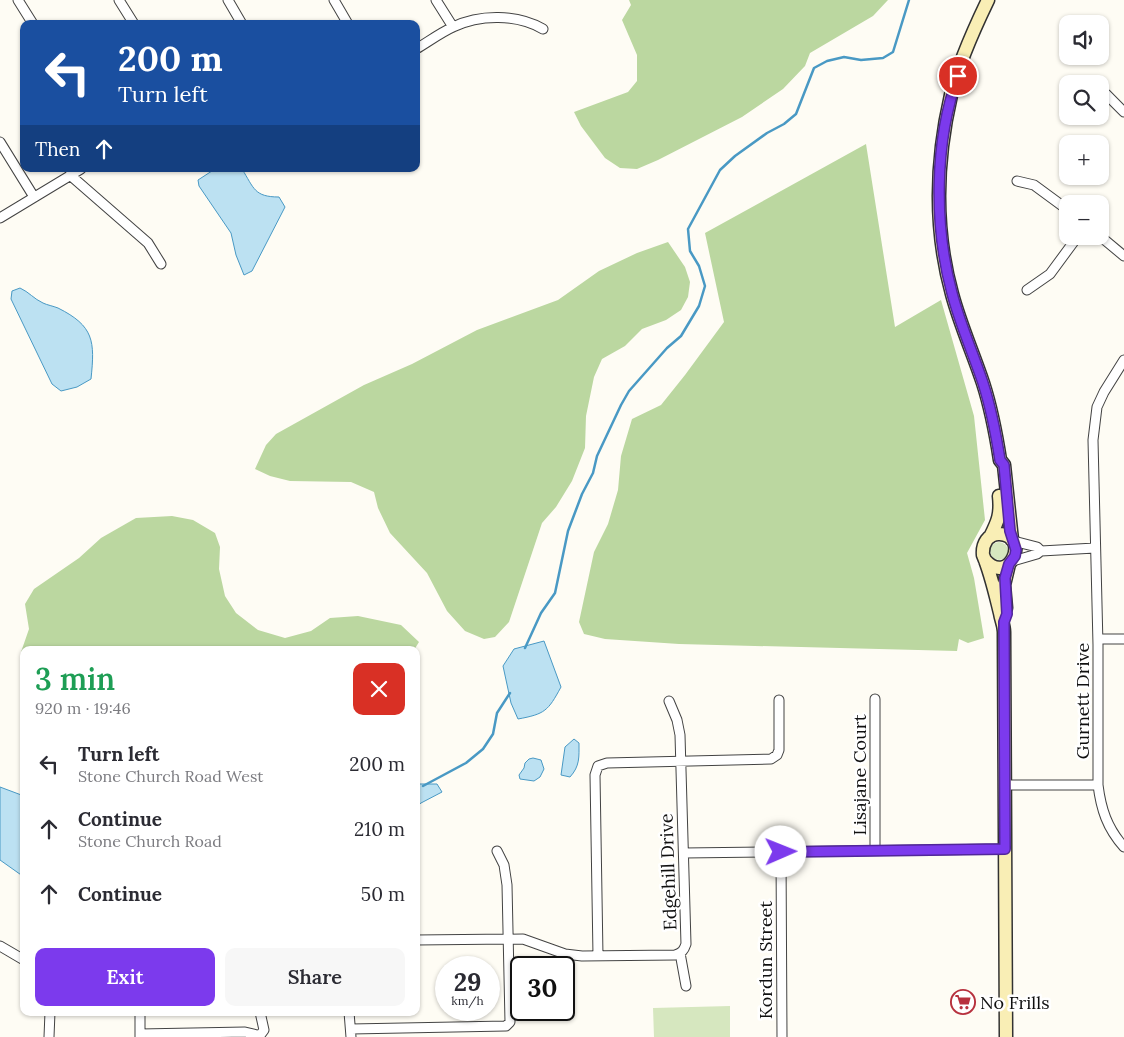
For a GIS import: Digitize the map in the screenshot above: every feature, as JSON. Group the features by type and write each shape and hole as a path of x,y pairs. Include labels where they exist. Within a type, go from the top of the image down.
{"main road":[{"path":"988,0 951,94 940,167 940,228 952,293 989,404 1000,460 1004,465 1012,540 1016,550 1005,578 1007,614 1004,622"},
{"path":"1000,460 996,465 1000,513 998,522 983,547 983,555 1004,622 1006,1037"},
{"path":"990,536 1002,534 1012,540"},
{"path":"985,560 989,564 1002,568 1011,563"}],"street":[{"path":"18,0 30,20"},
{"path":"119,0 132,20"},
{"path":"228,0 240,20"},
{"path":"334,0 346,20"},
{"path":"436,0 453,27"},
{"path":"420,47 453,27 478,20 518,18 534,23 543,29"},
{"path":"1109,97 1124,112"},
{"path":"0,142 34,197"},
{"path":"0,218 76,172"},
{"path":"70,175 148,243 161,264"},
{"path":"1017,181 1034,185 1059,203"},
{"path":"1109,244 1124,256"},
{"path":"1027,290 1050,274 1071,245"},
{"name":"Gurnett Drive","path":"1123,365 1104,392 1097,407 1093,440 1098,639 1098,784 1100,804 1106,821 1124,847"},
{"path":"1012,540 1024,545 1037,547 1041,551"},
{"path":"1011,563 1041,551 1095,548"},
{"path":"1098,639 1124,638"},
{"name":"Lisajane Court","path":"875,699 875,850"},
{"path":"598,956 594,775 598,766 607,763 768,760 774,757 779,750 779,700"},
{"name":"Edgehill Drive","path":"420,940 523,939 565,954 582,956 675,955 684,950 686,944 684,853 678,726 675,713 669,701"},
{"path":"1006,785 1098,784"},
{"path":"684,853 1005,849"},
{"path":"349,1016 351,1033 506,1026 510,1022 507,885 504,865 497,851"},
{"name":"Kordun Street","path":"781,852 782,1037"},
{"path":"0,946 20,958"},
{"path":"680,953 686,986"},
{"path":"49,1037 50,1016"},
{"path":"140,1016 140,1035 245,1032 257,1035 261,1034 264,1030 261,1016"}],"green space":[{"path":"629,0 888,0 873,16 810,53 805,66 783,89 742,117 637,169 620,168 605,158 581,126 574,112 628,92 637,81 637,55 622,20 631,5"},
{"path":"866,144 895,327 941,300 974,416 985,520 967,553 974,578 984,638 968,643 959,639 957,651 679,644 605,639 584,634 579,622 594,552 608,524 618,490 621,456 632,419 661,405 724,322 705,233"},
{"path":"668,242 685,267 690,282 688,297 681,310 666,320 642,329 625,346 602,359 594,377 586,416 585,448 572,481 556,507 542,523 509,622 495,637 484,639 465,631 447,611 427,573 390,533 378,508 374,492 351,482 290,481 270,476 255,469 266,445 276,434 364,385 412,364 477,330 558,300 599,271 637,253"},
{"path":"172,516 193,520 215,533 220,547 219,569 225,596 236,613 258,630 285,638 311,631 330,618 358,616 401,625 419,642 416,646 23,646 29,629 25,604 34,589 79,558 101,538 136,518"},
{"path":"999,542 1005,545 1008,551 1005,557 999,560 993,557 990,551 993,545"},
{"path":"730,1006 730,1037 654,1037 653,1008"}],"water":[{"path":"210,172 244,172 252,186 259,193 271,197 279,197 285,207 252,271 244,275 236,255 231,233 199,186 198,180"},
{"path":"20,288 40,301 70,315 85,328 90,336 92,345 91,379 77,387 61,391 52,384 11,299 12,291"},
{"path":"544,641 561,687 545,710 518,719 511,703 503,666 514,649"},
{"path":"574,739 579,743 577,765 570,777 561,775 565,747"},
{"path":"533,758 541,760 544,769 540,777 534,781 520,779 519,775 525,763"},
{"path":"420,784 437,784 442,792 421,803"},
{"path":"0,787 20,794 20,874 0,860"}],"waterway":[{"path":"525,648 541,613 555,593 568,531 582,494 593,473 597,456 621,405 629,391 667,348 681,336 699,306 705,286 699,266 690,251 688,229 720,170 735,156 796,114 814,68 827,61 844,57 861,60 883,58 893,52 909,0"},
{"path":"423,786 466,763 483,749 493,734 497,713 510,693"}],"place":[{"name":"No Frills","path":"963,1002"}],"route":[{"path":"781,852 1005,849 1004,622 1007,614 1004,585 1009,564 1012,562 1016,550 1010,531 1004,465 1000,460 989,404 952,293 940,228 940,167 951,94 958,76"}]}
